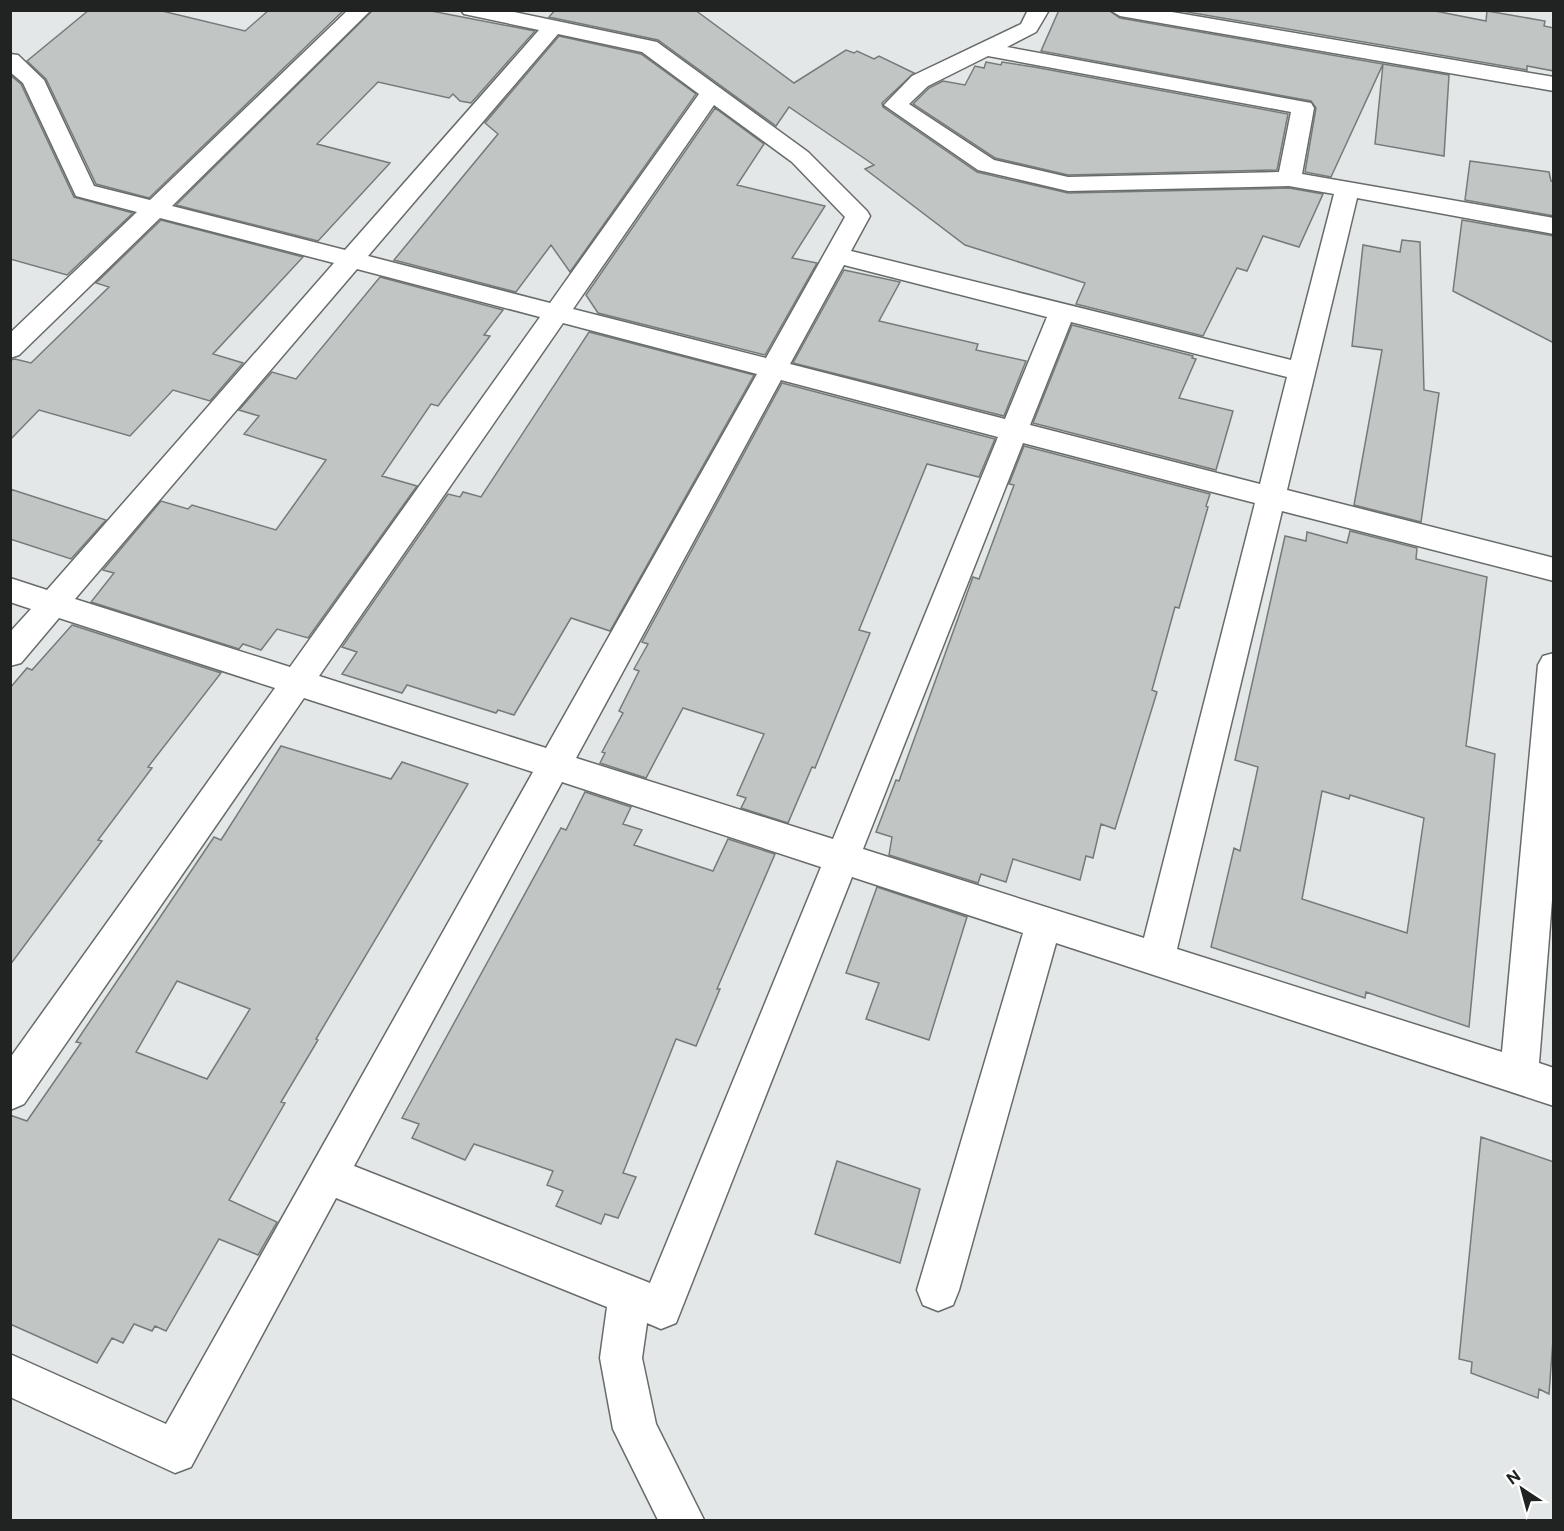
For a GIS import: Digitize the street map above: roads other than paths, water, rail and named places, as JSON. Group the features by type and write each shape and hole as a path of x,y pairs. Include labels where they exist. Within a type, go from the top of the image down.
{"street":[{"path":"10,349 361,10"},
{"path":"10,1375 175,1451 858,216 800,157 649,47 471,10"},
{"path":"1039,10 1029,27 920,81 895,105 986,165 1068,184 1289,179 1554,226"},
{"path":"1120,10 1540,88"},
{"path":"10,654 552,28"},
{"path":"984,49 1303,108 1289,179"},
{"path":"10,60 33,80 84,191 1554,570"},
{"path":"10,1091 712,92"},
{"path":"1156,960 1347,189"},
{"path":"836,255 1302,372"},
{"path":"327,1175 661,1308 1062,312"},
{"path":"10,590 1554,1088"},
{"path":"1519,1077 1554,665"},
{"path":"938,1290 1044,923"},
{"path":"630,1296 621,1359 634,1429 682,1521"}]}
